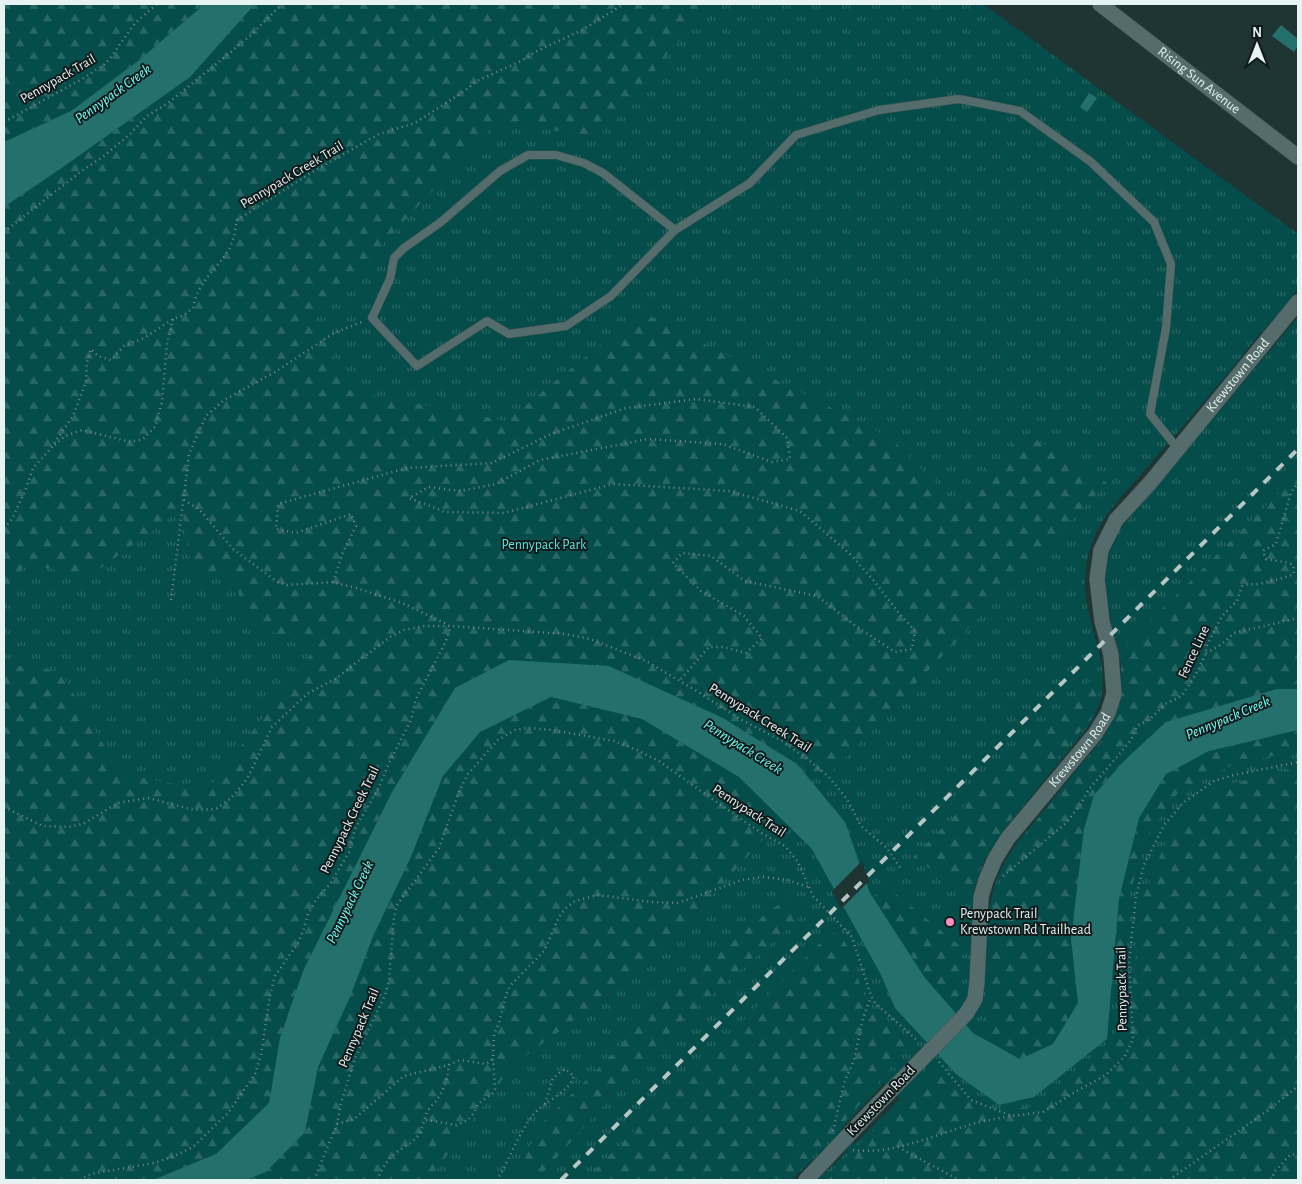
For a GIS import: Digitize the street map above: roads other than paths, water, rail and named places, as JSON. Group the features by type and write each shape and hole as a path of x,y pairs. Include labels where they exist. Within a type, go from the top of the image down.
{"street":[{"name":"Rising Sun Avenue","path":"1100,4 1298,156"},
{"name":"Krewstown Road","path":"806,1180 966,1014 974,998 977,982 980,905 986,880 1001,848 1095,734 1108,713 1114,694 1111,655 1102,621 1097,579 1101,550 1116,520 1178,449 1298,302"}],"lane":[{"path":"675,230 603,173 584,163 556,155 528,155 500,171 441,222 404,248 394,258 390,279 372,318 417,366 487,321 509,334 566,326 611,296 675,230 750,183 796,136 879,110 959,99 1020,111 1091,162 1154,222 1171,264 1166,328 1150,414 1178,449"}],"water":[{"name":"Pennypack Creek","path":"201,4 255,4 190,77 4,207 4,142 71,111 138,61 199,9"},
{"path":"1281,25 1298,39 1298,46 1294,52 1272,36"},
{"path":"1089,93 1097,98 1087,112 1080,107"},
{"name":"Pennypack Creek","path":"509,660 609,666 723,718 797,764 845,822 870,893 925,978 973,1033 1020,1059 1053,1044 1078,1003 1071,939 1084,829 1094,795 1125,760 1166,722 1277,689 1298,689 1298,730 1209,751 1166,774 1139,818 1119,899 1107,1039 1034,1097 999,1105 956,1074 895,1008 881,975 812,849 739,777 642,719 551,697 480,732 443,776 410,859 374,934 350,997 318,1067 305,1132 266,1172 246,1180 153,1180 216,1154 269,1103 280,1038 303,971 392,792 455,688"}],"railway":[{"path":"561,1180 1298,449"}],"place":[{"name":"Penypack Trail Krewstown Rd Trailhead","path":"950,922"}],"park label":[{"name":"Pennypack Park","path":"544,545"}]}
